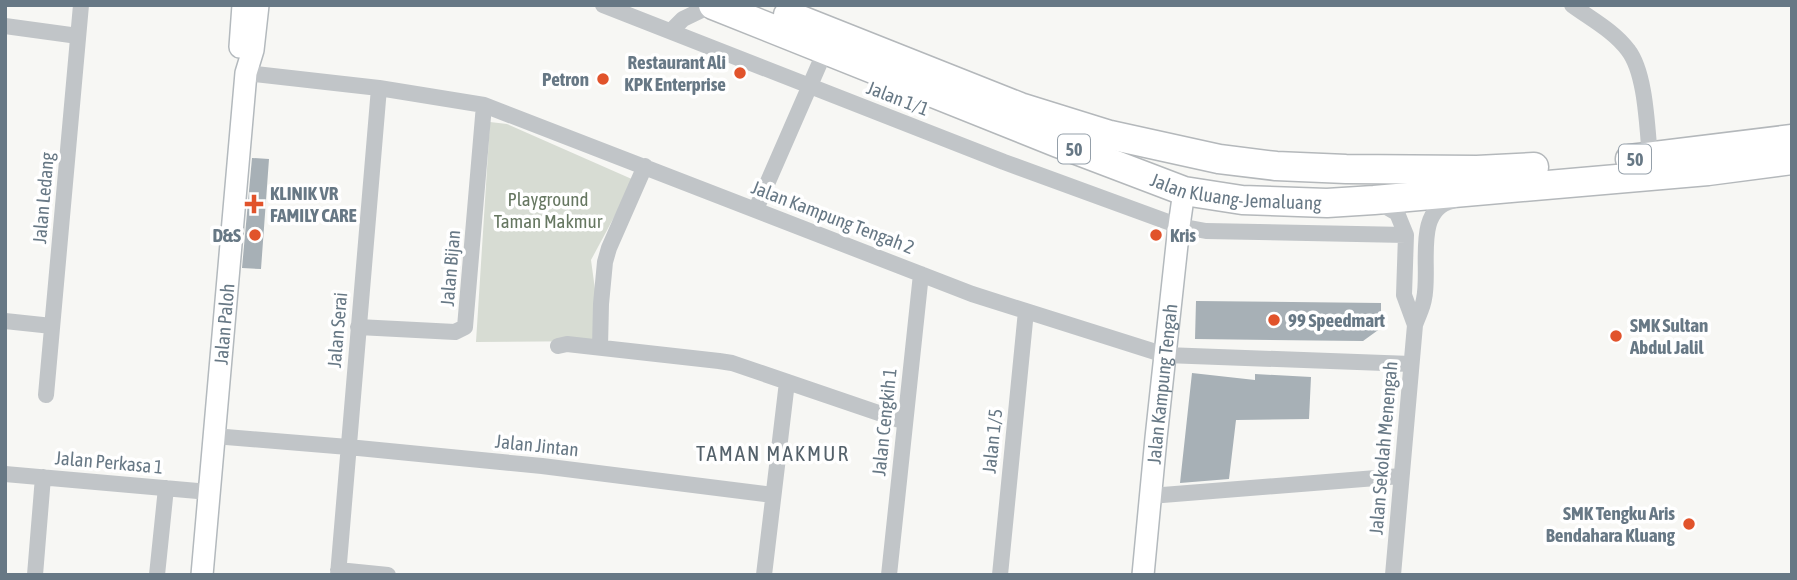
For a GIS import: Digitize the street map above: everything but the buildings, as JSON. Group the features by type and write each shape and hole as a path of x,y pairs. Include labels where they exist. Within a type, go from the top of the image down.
{"highway":[{"name":"Jalan Kluang-Jemaluang","path":"713,5 1184,191 1242,200 1327,203 1374,200 1708,171 1792,160"},
{"name":"Jalan Kluang-Jemaluang","path":"762,5 1020,107 1110,135 1219,159 1287,167 1477,170 1650,157 1792,139"}],"main road":[{"name":"Jalan Paloh","path":"243,5 240,48 246,73"},
{"name":"Jalan Paloh","path":"202,575 246,73 253,50 258,5"},
{"name":"Jalan Kampung Tengah","path":"1143,575 1184,191"}],"street":[{"name":"Jalan Ledang","path":"46,395 81,5"},
{"name":"Jalan 1/1","path":"603,5 1004,162 1179,226 1206,231 1406,235"},
{"path":"671,31 683,19 713,5"},
{"path":"1572,5 1617,38 1636,63 1641,79 1650,157"},
{"path":"5,26 78,36"},
{"path":"756,209 825,51"},
{"name":"Jalan Kampung Tengah 2","path":"246,73 379,88 484,104 972,294 1165,355 1411,363"},
{"name":"Jalan Serai","path":"338,572 379,88"},
{"name":"Jalan Bijan","path":"358,327 456,332 465,327 484,104"},
{"path":"600,347 605,262 645,166"},
{"name":"Jalan Sekolah Menengah","path":"1392,575 1415,325 1424,298 1428,224 1435,209 1446,202 1506,188"},
{"path":"1374,200 1397,213 1406,235"},
{"name":"Jalan Sekolah Menengah","path":"1406,235 1404,295 1415,325"},
{"name":"Jalan Cengkih 1","path":"889,575 920,274"},
{"name":"Jalan 1/5","path":"1000,575 1026,311"},
{"path":"5,321 52,326"},
{"path":"558,346 567,344 719,360 905,422"},
{"path":"764,575 787,382"},
{"name":"Jalan Jintan","path":"214,436 542,466 773,495"},
{"name":"Jalan Perkasa 1","path":"5,474 209,492"},
{"path":"1150,496 1401,476"},
{"path":"35,575 43,477"},
{"path":"157,575 166,488"},
{"path":"338,572 388,575"}],"green space":[{"name":"Playground Taman Makmur","path":"490,122 507,124 634,180 591,260 602,341 476,342"}],"place":[{"name":"Restaurant Ali KPK Enterprise","path":"740,73"},
{"name":"Petron","path":"603,79"},
{"name":"KLINIK VR FAMILY CARE","path":"254,204"},
{"name":"D&S","path":"255,235"},
{"name":"Kris","path":"1156,235"},
{"name":"99 Speedmart","path":"1274,320"},
{"name":"SMK Sultan Abdul Jalil","path":"1616,336"},
{"name":"SMK Tengku Aris Bendahara Kluang","path":"1689,524"}],"district":[{"name":"TAMAN MAKMUR","path":"773,453"}]}
